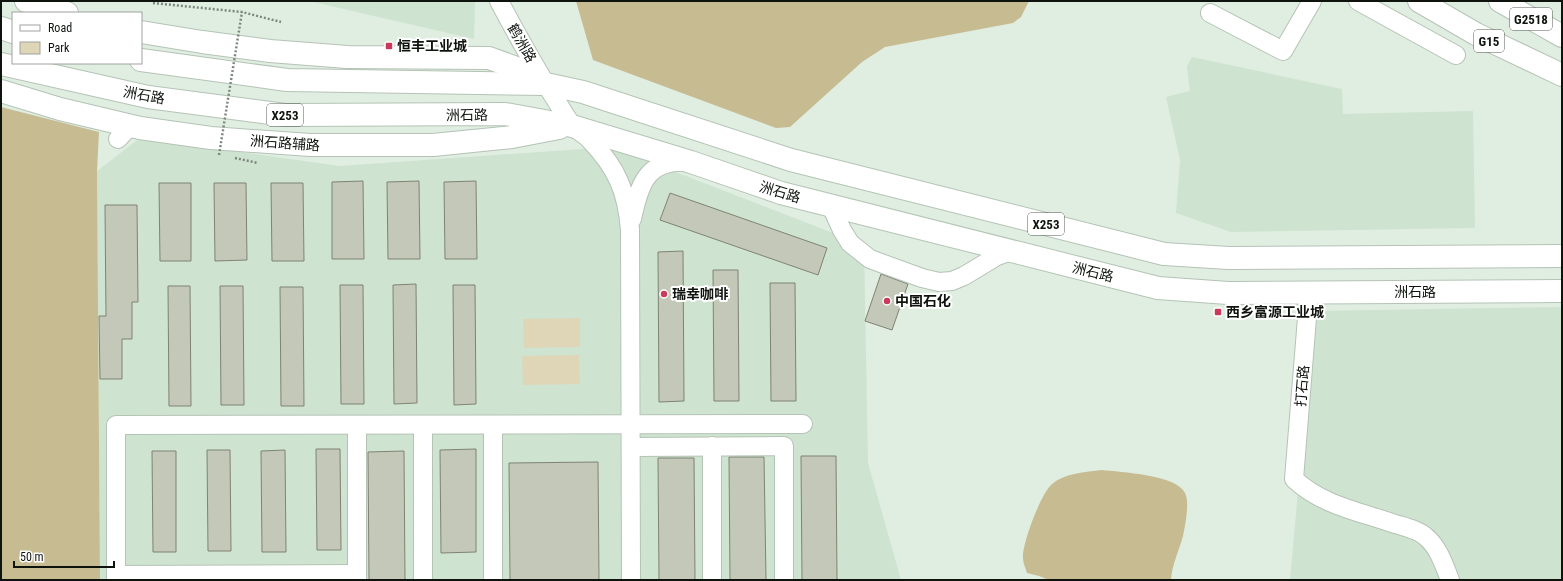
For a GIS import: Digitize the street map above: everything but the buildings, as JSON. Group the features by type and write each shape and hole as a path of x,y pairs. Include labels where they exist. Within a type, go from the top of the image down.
{"main road":[{"path":"26,1 64,12"},
{"name":"G15","path":"1419,1 1476,34 1562,75"},
{"name":"G2518","path":"1500,1 1562,36"},
{"path":"1,28 12,32"},
{"path":"142,32 270,51 347,57 489,58 522,70 546,84"},
{"path":"287,80 397,57"},
{"name":"X253","path":"142,60 287,80 546,84 582,92 791,160 1164,254 1229,258 1562,256"},
{"name":"洲石路","path":"1,64 148,97 285,115 505,114 572,126 691,162 781,193 1158,288 1228,293 1562,291"},
{"name":"洲石路辅路","path":"1,91 60,109 124,132 310,146 433,145 512,137 572,126"}],"street":[{"name":"鹤洲路","path":"499,1 514,31 572,126"},
{"path":"1210,13 1283,51 1312,1"},
{"path":"1358,1 1456,55"},
{"path":"572,126 589,138 614,170 623,189 628,209 630,230 631,580"},
{"path":"630,230 641,185 650,173 662,165 676,161 691,162"},
{"path":"831,206 850,243 870,259 922,278 938,282 952,281 997,256 1010,251"},
{"name":"打石路","path":"1309,293 1294,479 1303,488 1322,499 1425,536 1434,546 1442,559 1450,580"},
{"path":"493,424 493,580"},
{"path":"357,425 358,577 116,577 116,425 803,424"},
{"path":"423,425 423,580"},
{"path":"712,446 712,580"},
{"path":"630,447 784,446 784,580"}],"path":[{"path":"153,4 242,12 281,22"},
{"path":"219,155 242,12"}],"shaded area":[{"path":"309,1 475,1 474,39"},
{"path":"576,1 1029,1 1021,17 1013,23 885,47 862,62 790,127 776,128 593,60"},
{"path":"1192,57 1342,89 1343,114 1473,111 1475,228 1231,232 1176,213 1180,160 1166,97 1190,91 1187,66"},
{"path":"1,107 99,132 97,171 100,580 1,580"},
{"path":"140,138 340,166 611,147 864,245 868,463 901,580 100,580 97,171"},
{"path":"1562,307 1562,580 1290,580 1314,311"},
{"path":"1102,470 1134,473 1160,478 1180,487 1185,493 1187,502 1186,520 1171,580 1049,580 1027,573 1023,558 1026,542 1033,519 1048,489 1057,480 1063,477 1082,472"}],"green space":[{"path":"580,318 580,347 524,348 523,319"},
{"path":"579,355 580,384 523,385 522,356"}],"place":[{"name":"恒丰工业城","path":"389,46"},
{"name":"瑞幸咖啡","path":"664,294"},
{"name":"中国石化","path":"887,301"},
{"name":"西乡富源工业城","path":"1218,312"}]}
